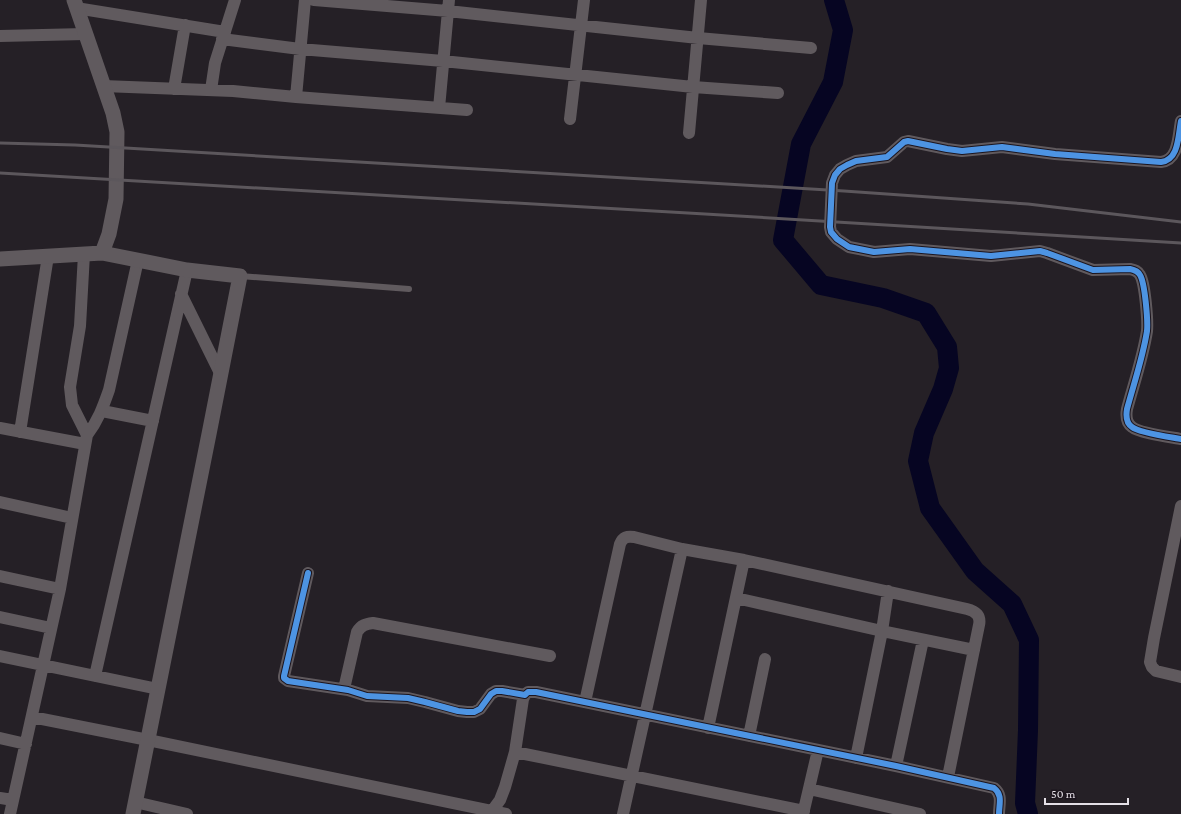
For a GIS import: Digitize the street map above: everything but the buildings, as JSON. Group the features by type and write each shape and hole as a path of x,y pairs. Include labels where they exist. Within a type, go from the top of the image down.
{"street":[{"path":"212,90 215,63 235,0"},
{"path":"296,97 305,0"},
{"path":"314,0 448,6 581,25 698,38 811,48"},
{"path":"570,119 584,0"},
{"path":"689,133 701,0"},
{"path":"102,253 110,234 116,199 117,132 113,113 75,4 185,25 224,36 300,49 443,61 693,87 778,92"},
{"path":"439,108 448,6"},
{"path":"174,89 185,25"},
{"path":"0,36 85,34"},
{"path":"103,86 233,91 467,110"},
{"path":"1181,122 1174,154 1167,161 1161,162 1047,153 1002,147 962,151 908,141 904,142 887,157 856,161 840,169 835,175 832,183 830,227 834,236 844,244 854,248 874,252 910,249 991,256 1040,251 1093,270 1135,270 1140,274 1142,281 1147,328 1127,409 1127,418 1131,427 1181,439"},
{"path":"0,259 102,253 187,270 240,276 134,808 187,814"},
{"path":"84,254 80,326 70,387 72,405 86,440"},
{"path":"20,432 48,256"},
{"path":"10,814 60,589 86,440 102,411 109,390 138,260"},
{"path":"95,676 187,270"},
{"path":"181,294 221,375"},
{"path":"102,411 153,421"},
{"path":"0,428 86,440"},
{"path":"0,502 72,518"},
{"path":"1181,506 1150,662 1156,671 1181,677"},
{"path":"585,702 622,541 628,536 634,537 967,608 976,612 980,621 948,777"},
{"path":"623,814 682,548"},
{"path":"708,728 744,560"},
{"path":"308,573 284,678 288,681 344,689 367,696 408,698 467,712 474,712 480,709 491,694 496,691 525,695"},
{"path":"0,576 60,589"},
{"path":"856,758 882,632 888,591"},
{"path":"736,598 882,632 974,650"},
{"path":"0,617 51,628"},
{"path":"344,689 357,632 360,627 366,624 373,623 550,656"},
{"path":"896,766 923,640"},
{"path":"0,656 158,689"},
{"path":"749,736 765,659"},
{"path":"492,813 506,787 515,752 523,699 528,692 532,692 896,766 994,788 998,791 1000,796 998,814"},
{"path":"32,717 492,813 506,814"},
{"path":"0,738 26,744"},
{"path":"515,752 804,812 818,750"},
{"path":"809,789 920,814"},
{"path":"0,798 13,800"}],"lane":[{"path":"240,276 409,289"}],"waterway":[{"path":"834,0 843,30 833,82 801,144 783,240 821,285 883,298 926,313 947,347 949,368 943,389 924,433 918,461 930,508 975,571 1012,604 1029,640 1028,730 1025,803 1028,814"}],"railway":[{"path":"0,143 75,145 844,191 1028,204 1181,222"},
{"path":"0,173 1181,243"}],"cycle path":[{"path":"1181,121 1177,146 1171,157 1161,162 1055,154 1002,147 962,151 908,141 904,142 887,157 856,161 840,169 835,175 832,183 830,227 831,232 837,239 849,247 874,252 910,249 991,256 1040,251 1093,270 1130,269 1136,271 1142,279 1145,294 1147,331 1141,360 1127,409 1127,419 1130,425 1141,431 1181,439"},
{"path":"308,573 284,676 284,678 288,681 348,690 367,696 408,698 467,712 474,712 480,709 491,694 496,691 525,695 528,692 536,692 896,766 994,788 1000,797 999,814"}]}
